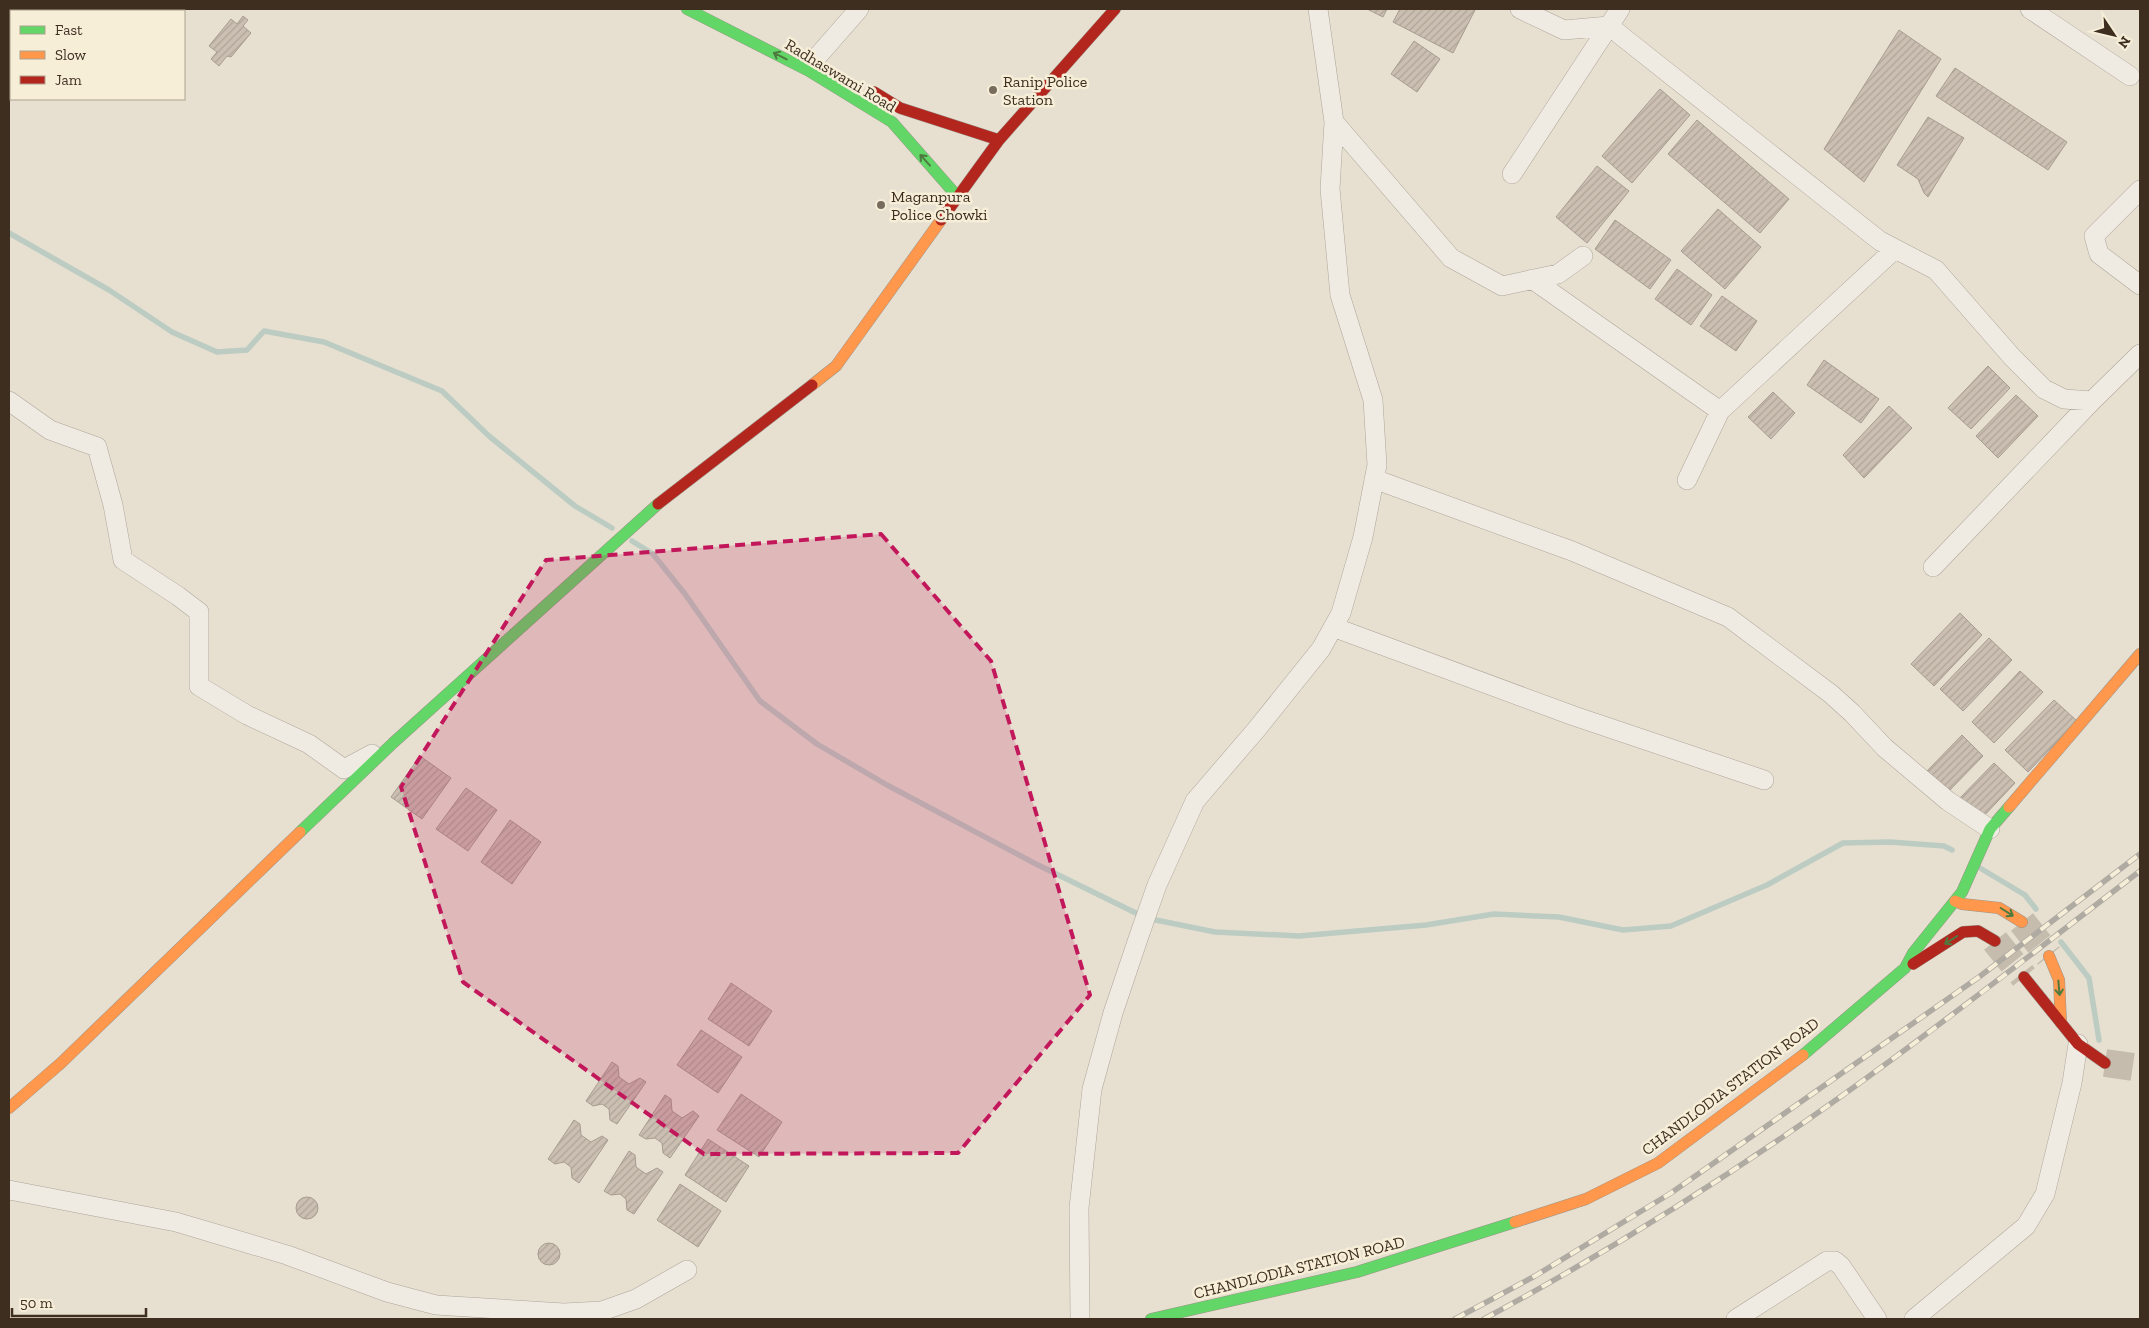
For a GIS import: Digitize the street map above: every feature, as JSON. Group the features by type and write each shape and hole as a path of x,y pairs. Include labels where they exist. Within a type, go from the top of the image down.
{"street":[{"name":"Radhaswami Road","path":"687,9 808,71 892,122 957,196"},
{"path":"817,57 859,9"},
{"path":"9,1108 68,1056 393,743 639,519 836,366 957,196 1000,140 1100,23 1115,9"},
{"path":"1080,1319 1080,1208 1092,1089 1113,1013 1154,893 1194,800 1315,656 1341,612 1363,537 1377,465 1374,400 1340,295 1330,189 1334,122 1318,9"},
{"path":"1520,9 1564,30 1609,26 1880,241 1936,270 2012,357 2044,389 2064,399 2092,402"},
{"path":"1512,174 1620,9"},
{"path":"2030,9 2130,76"},
{"name":"Radhaswami Road","path":"867,88 900,108 1000,140"},
{"path":"1334,122 1451,258 1502,286 1558,274 1583,256"},
{"path":"2140,190 2094,236 2099,254 2140,285"},
{"path":"1688,480 1720,411 1895,249"},
{"path":"1532,279 1720,411"},
{"path":"1933,567 2140,354"},
{"path":"9,401 50,430 97,447 113,505 123,560 199,612 200,686 247,715 309,744 344,769 393,743"},
{"path":"1374,479 1572,551 1728,617 1831,694 1885,748 1948,801 1990,829"},
{"path":"1333,627 1574,716 1764,780"},
{"name":"CHANDLODIA STATION ROAD","path":"1151,1319 1174,1317 1357,1272 1586,1199 1666,1157 1793,1064 1905,968 1913,953 1962,892 1990,829 2140,654"},
{"path":"1955,900 1962,904 1999,908 2022,922"},
{"path":"1905,968 1964,932 1978,931 1995,941"},
{"path":"2049,956 2054,963 2060,983 2061,1023"},
{"path":"2024,977 2061,1023 2083,1046 2104,1063"},
{"path":"2083,1046 2103,1046"},
{"path":"1914,1319 2026,1226 2045,1194 2083,1046"},
{"path":"9,1190 176,1222 287,1255 387,1292 436,1305 564,1313 602,1311 636,1299 687,1270"},
{"path":"1736,1319 1827,1261 1835,1261 1841,1266 1877,1319"}],"highlighted area":[{"path":"881,534 991,661 1090,995 958,1153 704,1154 463,982 401,787 546,560"}],"building":[{"path":"1367,9 1387,9 1383,17"},
{"path":"1400,9 1475,10 1453,53 1393,22"},
{"path":"243,16 248,20 243,26 251,33 231,57 227,56 219,66 211,59 217,52 209,46 231,19 237,24"},
{"path":"1899,30 1941,59 1864,182 1824,149"},
{"path":"1414,41 1440,59 1417,92 1391,74"},
{"path":"1955,68 2067,142 2048,170 1936,96"},
{"path":"1660,89 1690,115 1632,183 1602,156"},
{"path":"1928,117 1964,138 1928,197 1924,193 1918,179 1897,165"},
{"path":"1697,120 1789,199 1760,233 1668,154"},
{"path":"1597,166 1629,191 1587,243 1556,217"},
{"path":"1718,209 1761,247 1725,289 1681,251"},
{"path":"1615,220 1671,260 1650,289 1595,249"},
{"path":"1677,269 1712,295 1691,325 1655,299"},
{"path":"1722,296 1757,321 1736,351 1700,326"},
{"path":"1824,360 1879,399 1861,423 1807,385"},
{"path":"1988,366 2010,388 1971,429 1948,408"},
{"path":"1773,392 1795,413 1771,439 1748,417"},
{"path":"2016,395 2038,416 1998,458 1976,436"},
{"path":"1889,406 1912,428 1864,478 1843,455"},
{"path":"1960,613 1982,635 1934,686 1911,664"},
{"path":"1989,638 2012,660 1963,711 1940,689"},
{"path":"2020,671 2043,692 1994,743 1972,722"},
{"path":"2054,700 2077,721 2028,772 2005,750"},
{"path":"1962,735 1983,756 1948,792 1927,771"},
{"path":"420,756 451,778 422,819 391,797"},
{"path":"1994,763 2015,783 1980,820 1959,799"},
{"path":"466,788 497,810 468,851 436,829"},
{"path":"510,820 541,842 512,884 481,862"},
{"path":"731,983 772,1011 749,1046 708,1019"},
{"path":"701,1030 742,1057 718,1093 677,1065"},
{"path":"612,1062 618,1066 619,1077 629,1084 640,1078 646,1082 617,1124 610,1120 609,1109 602,1104 593,1106 586,1101"},
{"path":"741,1094 782,1122 759,1157 717,1130"},
{"path":"665,1095 671,1099 672,1111 682,1118 693,1111 699,1116 670,1158 663,1153 662,1143 655,1138 646,1139 639,1135"},
{"path":"574,1120 580,1124 581,1135 591,1142 602,1136 608,1140 579,1183 572,1178 571,1167 564,1162 555,1164 548,1159"},
{"path":"708,1139 749,1166 726,1202 685,1175"},
{"path":"629,1151 635,1155 636,1167 646,1174 657,1168 663,1172 634,1214 627,1210 626,1199 620,1194 611,1195 604,1191"},
{"path":"680,1184 721,1211 698,1247 657,1220"},
{"path":"307,1197 315,1200 318,1208 315,1216 307,1219 299,1216 296,1208 299,1200"},
{"path":"549,1243 557,1246 560,1254 557,1262 549,1265 541,1262 538,1254 541,1246"}],"waterway":[{"path":"9,233 109,290 172,332 217,352 247,350 264,331 324,342 442,391 489,436 575,506 612,528"},
{"path":"632,541 653,554 685,594 760,701 817,744 887,785 1034,863 1146,918 1215,932 1299,936 1426,925 1494,914 1559,917 1623,930 1671,926 1767,885 1843,843 1890,842 1944,846 1952,850"},
{"path":"1980,868 2025,895 2036,909"},
{"path":"2061,942 2089,978 2099,1040"}],"tunnel":[{"path":"2022,922 2049,956"},
{"path":"1995,941 2024,977"},
{"path":"2105,1063 2140,1068"}],"railway":[{"path":"1455,1319 1535,1276 1671,1193 1979,977 2140,854"},
{"path":"1484,1319 1667,1213 1800,1125 1993,984 2140,871"}],"traffic: fast":[{"path":"687,9 809,71 892,122 957,196"},
{"path":"300,832 393,743 658,504"},
{"path":"1803,1055 1905,968 1913,953 1962,892 1990,829 2009,807"},
{"path":"1151,1319 1357,1272 1515,1222"}],"traffic: slow":[{"path":"812,385 836,366 941,220"},
{"path":"2009,807 2140,654"},
{"path":"9,1108 61,1063 300,832"},
{"path":"1955,901 1962,904 1999,908 2022,922"},
{"path":"2049,956 2059,980 2061,1023"},
{"path":"1515,1222 1586,1199 1658,1163 1803,1055"}],"traffic: jam":[{"path":"941,220 999,140 1115,9"},
{"path":"874,92 900,108 999,140"},
{"path":"658,504 812,385"},
{"path":"1913,964 1963,932 1978,931 1995,941"},
{"path":"2024,977 2078,1044 2105,1063"}],"place":[{"name":"Ranip Police Station","path":"993,90"},
{"name":"Maganpura Police Chowki","path":"881,205"}]}
